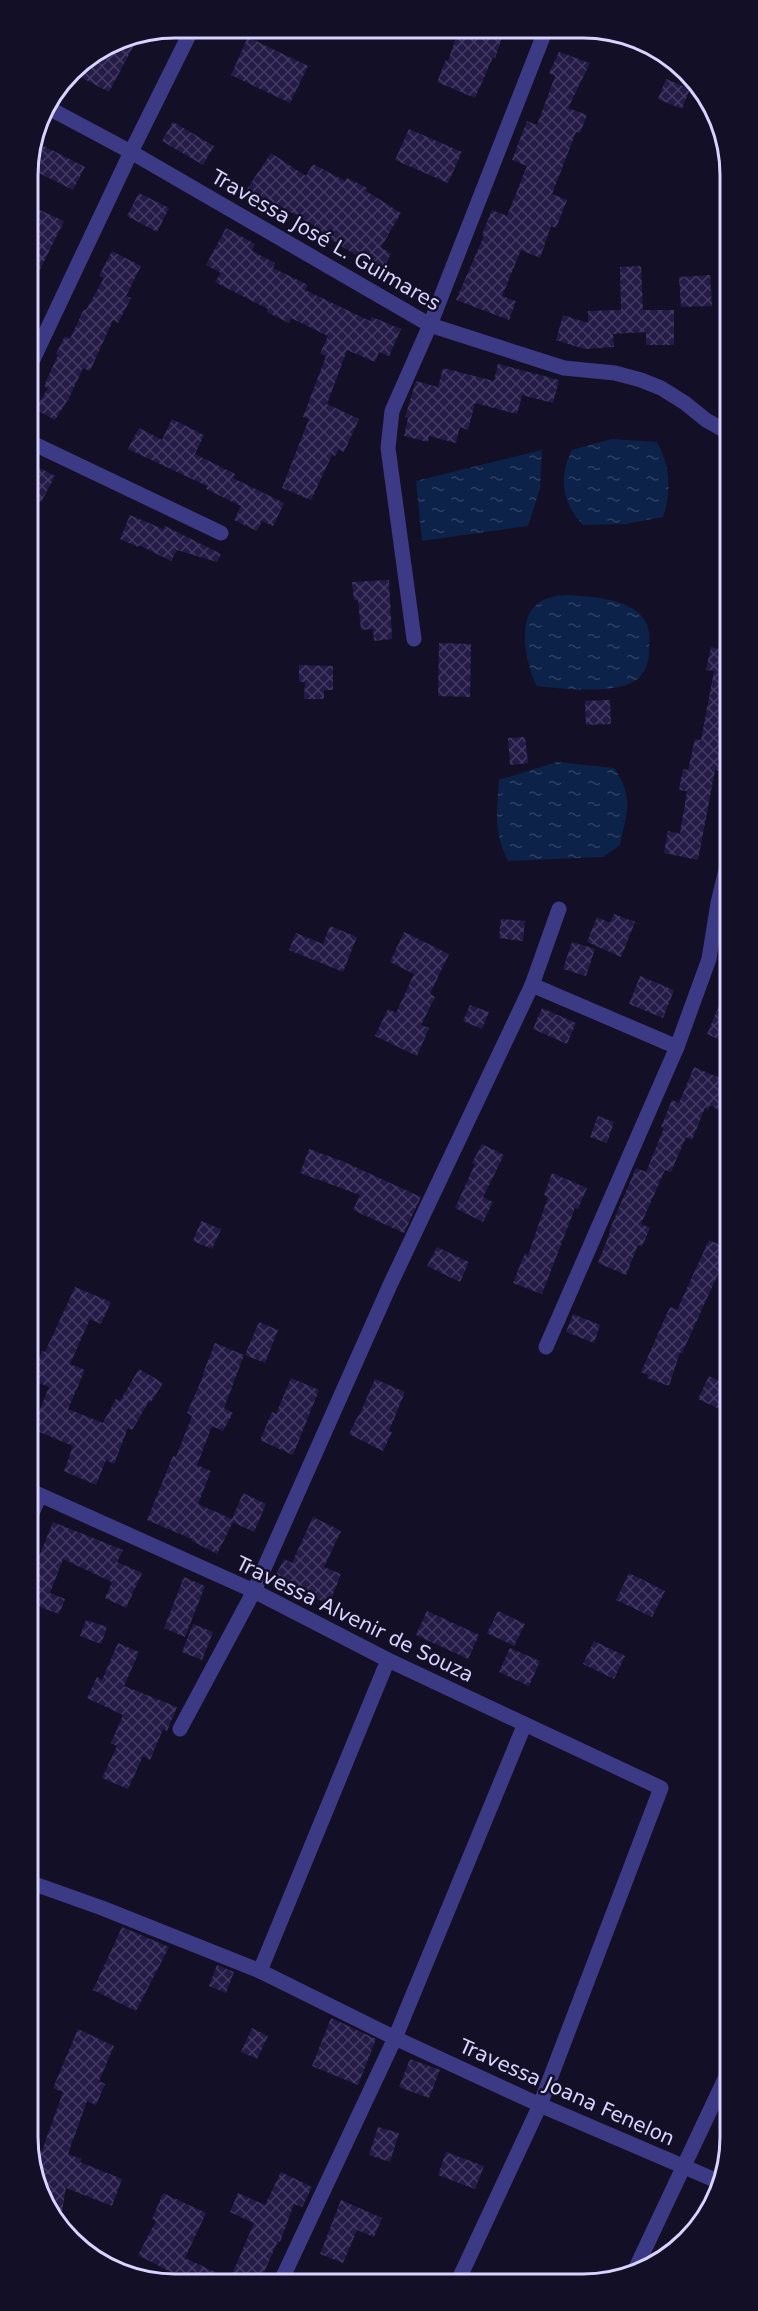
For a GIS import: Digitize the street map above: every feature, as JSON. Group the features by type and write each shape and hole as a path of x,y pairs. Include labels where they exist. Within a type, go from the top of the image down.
{"street":[{"path":"38,349 188,38"},
{"path":"414,639 388,448 392,411 430,325 542,38"},
{"name":"Travessa José L. Guimares","path":"54,111 131,152 430,325 564,368 615,373 641,380 661,388 686,403 706,420 720,428"},
{"path":"38,446 221,534"},
{"path":"180,1729 254,1591 390,1285 532,985 559,909"},
{"path":"546,1347 677,1047 709,959 720,916"},
{"path":"532,985 677,1047"},
{"name":"Travessa Alvenir de Souza","path":"38,1495 254,1591 524,1726 661,1788 540,2105"},
{"path":"260,1971 388,1660"},
{"path":"284,2274 395,2038 524,1726"},
{"name":"Travessa Joana Fenelon","path":"38,1885 102,1908 260,1971 395,2038 540,2105 713,2179"},
{"path":"639,2261 720,2090"},
{"path":"461,2274 540,2105"}],"water":[{"path":"612,439 657,442 665,460 668,479 668,497 663,517 625,524 583,525 570,508 564,490 564,480 572,450"},
{"path":"542,450 540,488 528,526 422,541 416,481"},
{"path":"567,595 616,602 638,612 645,621 649,634 649,655 646,668 641,676 624,686 613,688 573,689 537,686 527,657 526,622 539,602 550,597"},
{"path":"557,762 614,768 627,796 620,845 603,857 508,861 498,830 499,780"}],"building":[{"path":"248,38 308,66 290,103 231,75"},
{"path":"456,38 502,38 495,58 493,57 475,98 437,82 446,60 448,61"},
{"path":"135,43 109,92 80,77 106,56"},
{"path":"559,52 590,63 568,108 587,115 580,133 576,132 552,194 567,200 556,228 551,226 540,258 521,250 502,296 516,301 509,320 456,300 484,236 482,235 492,210 507,216 527,166 512,160 527,121 537,125 555,76 549,73"},
{"path":"666,79 690,89 682,109 658,99"},
{"path":"173,122 214,146 203,165 162,141"},
{"path":"409,129 462,152 448,183 395,160"},
{"path":"41,145 85,167 73,190 38,172"},
{"path":"271,153 306,176 313,164 345,181 347,178 367,188 366,191 401,213 381,247 391,254 381,271 316,230 317,227 269,200 268,203 247,189"},
{"path":"139,193 169,208 157,232 127,216"},
{"path":"38,209 64,221 38,274"},
{"path":"226,228 255,244 252,251 275,263 273,268 308,285 305,290 370,321 372,317 401,329 389,356 379,352 375,362 347,350 327,404 359,419 344,452 339,449 335,456 332,455 311,500 282,488 309,419 303,417 326,356 320,354 328,336 291,318 289,323 267,312 268,309 215,282 221,273 206,265"},
{"path":"112,251 141,266 126,296 131,298 118,323 113,320 90,371 83,368 69,398 55,420 38,411 38,404 48,388 44,386 65,336 70,339 84,309 86,310 104,278 99,276"},
{"path":"641,266 643,310 674,310 674,345 646,345 646,332 613,334 614,347 584,349 556,340 563,315 588,323 588,311 621,310 620,267"},
{"path":"710,275 712,306 681,307 679,277"},
{"path":"498,364 559,380 553,403 522,395 517,414 475,403 468,430 460,427 456,443 429,436 428,442 404,436 408,418 405,417 416,381 438,387 443,368 494,381"},
{"path":"172,419 204,435 195,454 235,474 233,478 284,503 273,526 262,521 257,531 234,520 241,506 206,489 207,486 128,449 139,428 162,440"},
{"path":"38,467 55,476 41,502 38,500"},
{"path":"130,515 163,529 165,526 221,554 217,562 177,550 171,561 139,545 138,547 120,539"},
{"path":"389,580 392,639 374,641 373,629 361,630 358,600 354,600 352,582"},
{"path":"439,643 471,644 470,697 438,696"},
{"path":"720,645 720,771 715,770 698,860 664,853 668,831 680,834 687,791 679,790 683,769 688,770 695,739 701,740 714,671 706,670 711,647 719,649"},
{"path":"299,665 333,666 333,690 324,690 324,699 304,699 305,682 299,682"},
{"path":"610,700 611,724 586,725 585,701"},
{"path":"525,737 528,763 510,765 508,738"},
{"path":"614,914 635,922 621,957 587,942 597,917 610,923"},
{"path":"501,919 525,921 523,941 499,938"},
{"path":"330,926 357,937 343,972 289,950 296,933 323,944"},
{"path":"404,932 449,954 430,994 435,997 421,1025 429,1028 417,1056 375,1036 388,1009 396,1013 414,974 390,962"},
{"path":"572,942 595,949 586,976 563,969"},
{"path":"640,976 674,990 663,1018 629,1004"},
{"path":"720,1004 720,1040 707,1034"},
{"path":"470,1005 489,1012 482,1029 463,1021"},
{"path":"542,1008 576,1023 567,1044 533,1029"},
{"path":"694,1067 720,1078 720,1111 710,1105 708,1110 705,1108 692,1140 686,1137 671,1172 665,1170 641,1224 650,1228 642,1246 638,1245 626,1275 598,1263 636,1168 646,1172 664,1128 661,1127 672,1100 679,1103"},
{"path":"598,1116 614,1122 607,1143 590,1137"},
{"path":"482,1144 504,1155 483,1197 493,1202 483,1222 455,1208 475,1164 472,1163"},
{"path":"309,1149 342,1161 421,1197 404,1233 353,1210 360,1195 300,1173"},
{"path":"552,1173 587,1188 578,1209 575,1208 542,1294 513,1283 525,1253 528,1255 548,1197 544,1195"},
{"path":"201,1221 221,1229 212,1249 193,1241"},
{"path":"709,1240 720,1245 720,1270 682,1353 680,1352 669,1386 647,1378 648,1375 641,1372 670,1307 677,1310"},
{"path":"437,1247 469,1262 460,1282 427,1266"},
{"path":"75,1287 111,1302 101,1324 90,1319 70,1364 85,1370 68,1409 103,1423 116,1399 120,1401 139,1369 163,1383 132,1430 128,1428 114,1464 106,1460 96,1485 64,1471 73,1446 38,1431 38,1414 49,1387 38,1382 38,1360 42,1351 45,1352"},
{"path":"573,1314 600,1325 594,1343 566,1332"},
{"path":"259,1322 278,1330 265,1363 245,1355"},
{"path":"215,1343 244,1355 224,1408 233,1413 223,1431 212,1426 197,1465 211,1471 198,1504 232,1519 243,1493 266,1504 254,1532 233,1522 217,1554 192,1539 147,1520 192,1416 187,1413"},
{"path":"709,1376 720,1381 720,1409 698,1399"},
{"path":"291,1378 319,1390 293,1455 260,1440 272,1412 276,1414"},
{"path":"375,1379 405,1392 383,1451 349,1434"},
{"path":"313,1517 341,1531 324,1567 341,1574 329,1604 297,1591 295,1595 272,1583 284,1559 292,1563"},
{"path":"53,1522 123,1550 117,1562 142,1573 126,1608 105,1598 112,1582 63,1559 50,1593 65,1599 59,1614 38,1606 38,1559"},
{"path":"629,1573 665,1591 652,1617 616,1600"},
{"path":"184,1577 205,1586 185,1637 164,1628"},
{"path":"427,1611 479,1635 468,1659 416,1635"},
{"path":"498,1611 525,1624 514,1646 487,1633"},
{"path":"86,1620 107,1627 101,1644 80,1636"},
{"path":"193,1624 213,1632 202,1660 182,1652"},
{"path":"594,1641 625,1656 614,1679 583,1664"},
{"path":"118,1643 139,1652 124,1686 177,1707 167,1731 163,1729 150,1760 143,1756 128,1789 102,1778 117,1746 111,1743 123,1715 87,1698 97,1677 102,1680"},
{"path":"510,1648 540,1661 529,1686 499,1672"},
{"path":"122,1927 169,1947 136,2011 93,1990"},
{"path":"217,1965 234,1972 226,1993 209,1986"},
{"path":"331,2018 376,2039 358,2085 312,2066"},
{"path":"252,2028 268,2036 257,2059 241,2052"},
{"path":"78,2029 114,2046 99,2081 105,2084 96,2105 87,2101 68,2154 82,2159 80,2162 122,2179 112,2206 66,2188 62,2213 48,2189 39,2158 63,2092 53,2088"},
{"path":"410,2059 440,2070 429,2098 399,2087"},
{"path":"378,2127 399,2133 390,2162 369,2155"},
{"path":"446,2152 484,2166 475,2189 438,2175"},
{"path":"281,2172 312,2187 302,2207 294,2204 280,2242 278,2241 263,2274 232,2274 254,2223 230,2212 238,2193 265,2205"},
{"path":"163,2193 206,2213 185,2258 219,2274 175,2274 138,2255 156,2221 152,2219"},
{"path":"341,2200 382,2218 374,2237 357,2230 343,2263 320,2254"}]}
